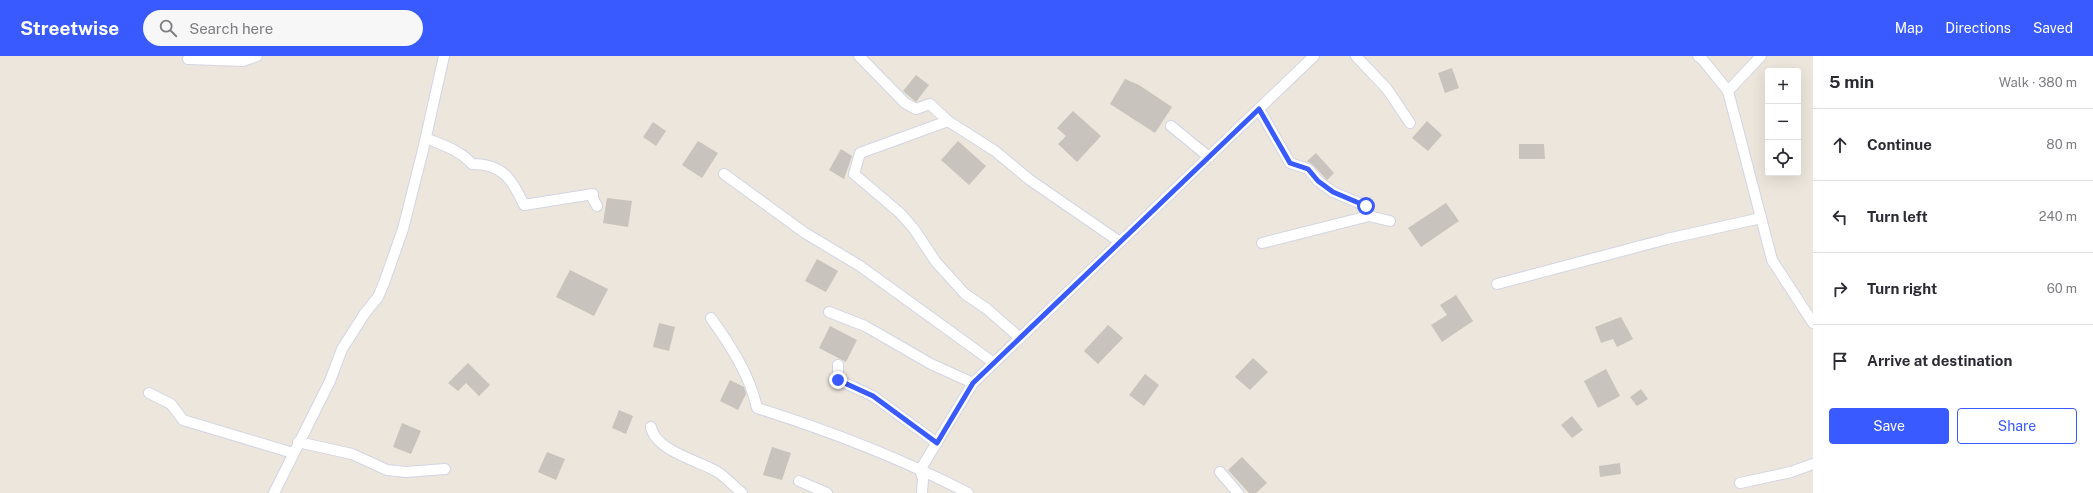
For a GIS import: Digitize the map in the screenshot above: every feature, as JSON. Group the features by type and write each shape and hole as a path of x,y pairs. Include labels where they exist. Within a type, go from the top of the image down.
{"street":[{"path":"188,59 243,61 258,56"},
{"path":"274,493 298,442 330,381 342,349 365,313 378,297 384,283 403,229 426,138 444,56"},
{"path":"859,56 905,103 916,109 930,104 948,121 995,150 1030,180 1120,242"},
{"path":"920,470 973,383 1314,56"},
{"path":"1356,56 1387,89 1410,123"},
{"path":"1698,56 1728,91 1772,260 1813,323"},
{"path":"1728,91 1761,56"},
{"path":"1259,109 1290,163 1308,169 1318,181 1333,192 1366,206 1369,216"},
{"path":"948,121 860,153 854,174 900,213 914,229 936,262 966,294 987,309 1020,338"},
{"path":"1171,126 1209,157"},
{"path":"426,138 450,148 466,158 472,164 487,164 510,178 524,205 593,194 593,199 597,206"},
{"path":"724,174 805,233 860,266 994,363"},
{"path":"1262,243 1369,216 1390,221"},
{"path":"1497,284 1667,239 1761,218"},
{"path":"829,312 865,326 931,364 973,383"},
{"path":"711,318 729,343 754,392 758,408 851,440 968,493"},
{"path":"838,365 838,380 873,396 937,443"},
{"path":"149,392 171,404 183,420 293,452"},
{"path":"651,428 652,435 661,444 686,458 717,471 742,493"},
{"path":"298,442 352,454 387,470 406,472 445,469"},
{"path":"1740,483 1791,472 1813,464"},
{"path":"920,470 923,479 922,493"},
{"path":"1220,472 1238,493"},
{"path":"799,481 827,493"}],"building":[{"path":"1452,68 1459,88 1445,93 1438,73"},
{"path":"916,75 929,85 916,102 903,91"},
{"path":"1125,79 1139,85 1172,107 1155,133 1110,104"},
{"path":"1073,111 1101,136 1077,162 1058,144 1066,136 1057,128"},
{"path":"1427,121 1442,135 1428,151 1412,138"},
{"path":"653,122 666,131 656,146 643,137"},
{"path":"698,141 718,153 702,178 682,165"},
{"path":"958,141 986,166 969,185 941,160"},
{"path":"1519,144 1544,144 1545,159 1519,159"},
{"path":"841,149 852,156 844,179 829,170"},
{"path":"1316,153 1334,173 1327,180 1313,165 1307,161"},
{"path":"607,198 632,201 628,227 603,223"},
{"path":"1446,203 1459,221 1421,247 1408,228"},
{"path":"817,259 838,271 826,292 805,281"},
{"path":"570,270 608,289 594,316 556,297"},
{"path":"1456,295 1473,321 1442,342 1431,325 1447,315 1440,305"},
{"path":"1621,317 1633,339 1617,347 1613,339 1601,343 1595,327"},
{"path":"659,323 675,327 669,351 653,347"},
{"path":"1108,325 1123,338 1098,364 1084,351"},
{"path":"830,326 857,340 846,362 819,348"},
{"path":"1253,358 1268,372 1250,390 1235,377"},
{"path":"468,363 490,385 479,396 466,383 458,391 448,383"},
{"path":"1606,369 1620,396 1598,408 1584,381"},
{"path":"1145,374 1159,385 1144,406 1129,395"},
{"path":"730,380 744,387 746,394 738,410 720,401"},
{"path":"1641,389 1648,399 1637,406 1630,397"},
{"path":"619,410 633,416 626,434 612,428"},
{"path":"1572,416 1583,430 1572,438 1561,425"},
{"path":"402,423 421,431 411,454 393,447"},
{"path":"772,447 791,453 782,480 763,475"},
{"path":"547,452 565,459 556,480 538,472"},
{"path":"1242,457 1267,483 1256,493 1249,493 1228,470"},
{"path":"1620,463 1621,474 1600,477 1599,466"}],"route":[{"path":"838,380 873,396 937,443 973,383 1259,109 1290,163 1308,169 1318,181 1333,192 1366,206"}]}
